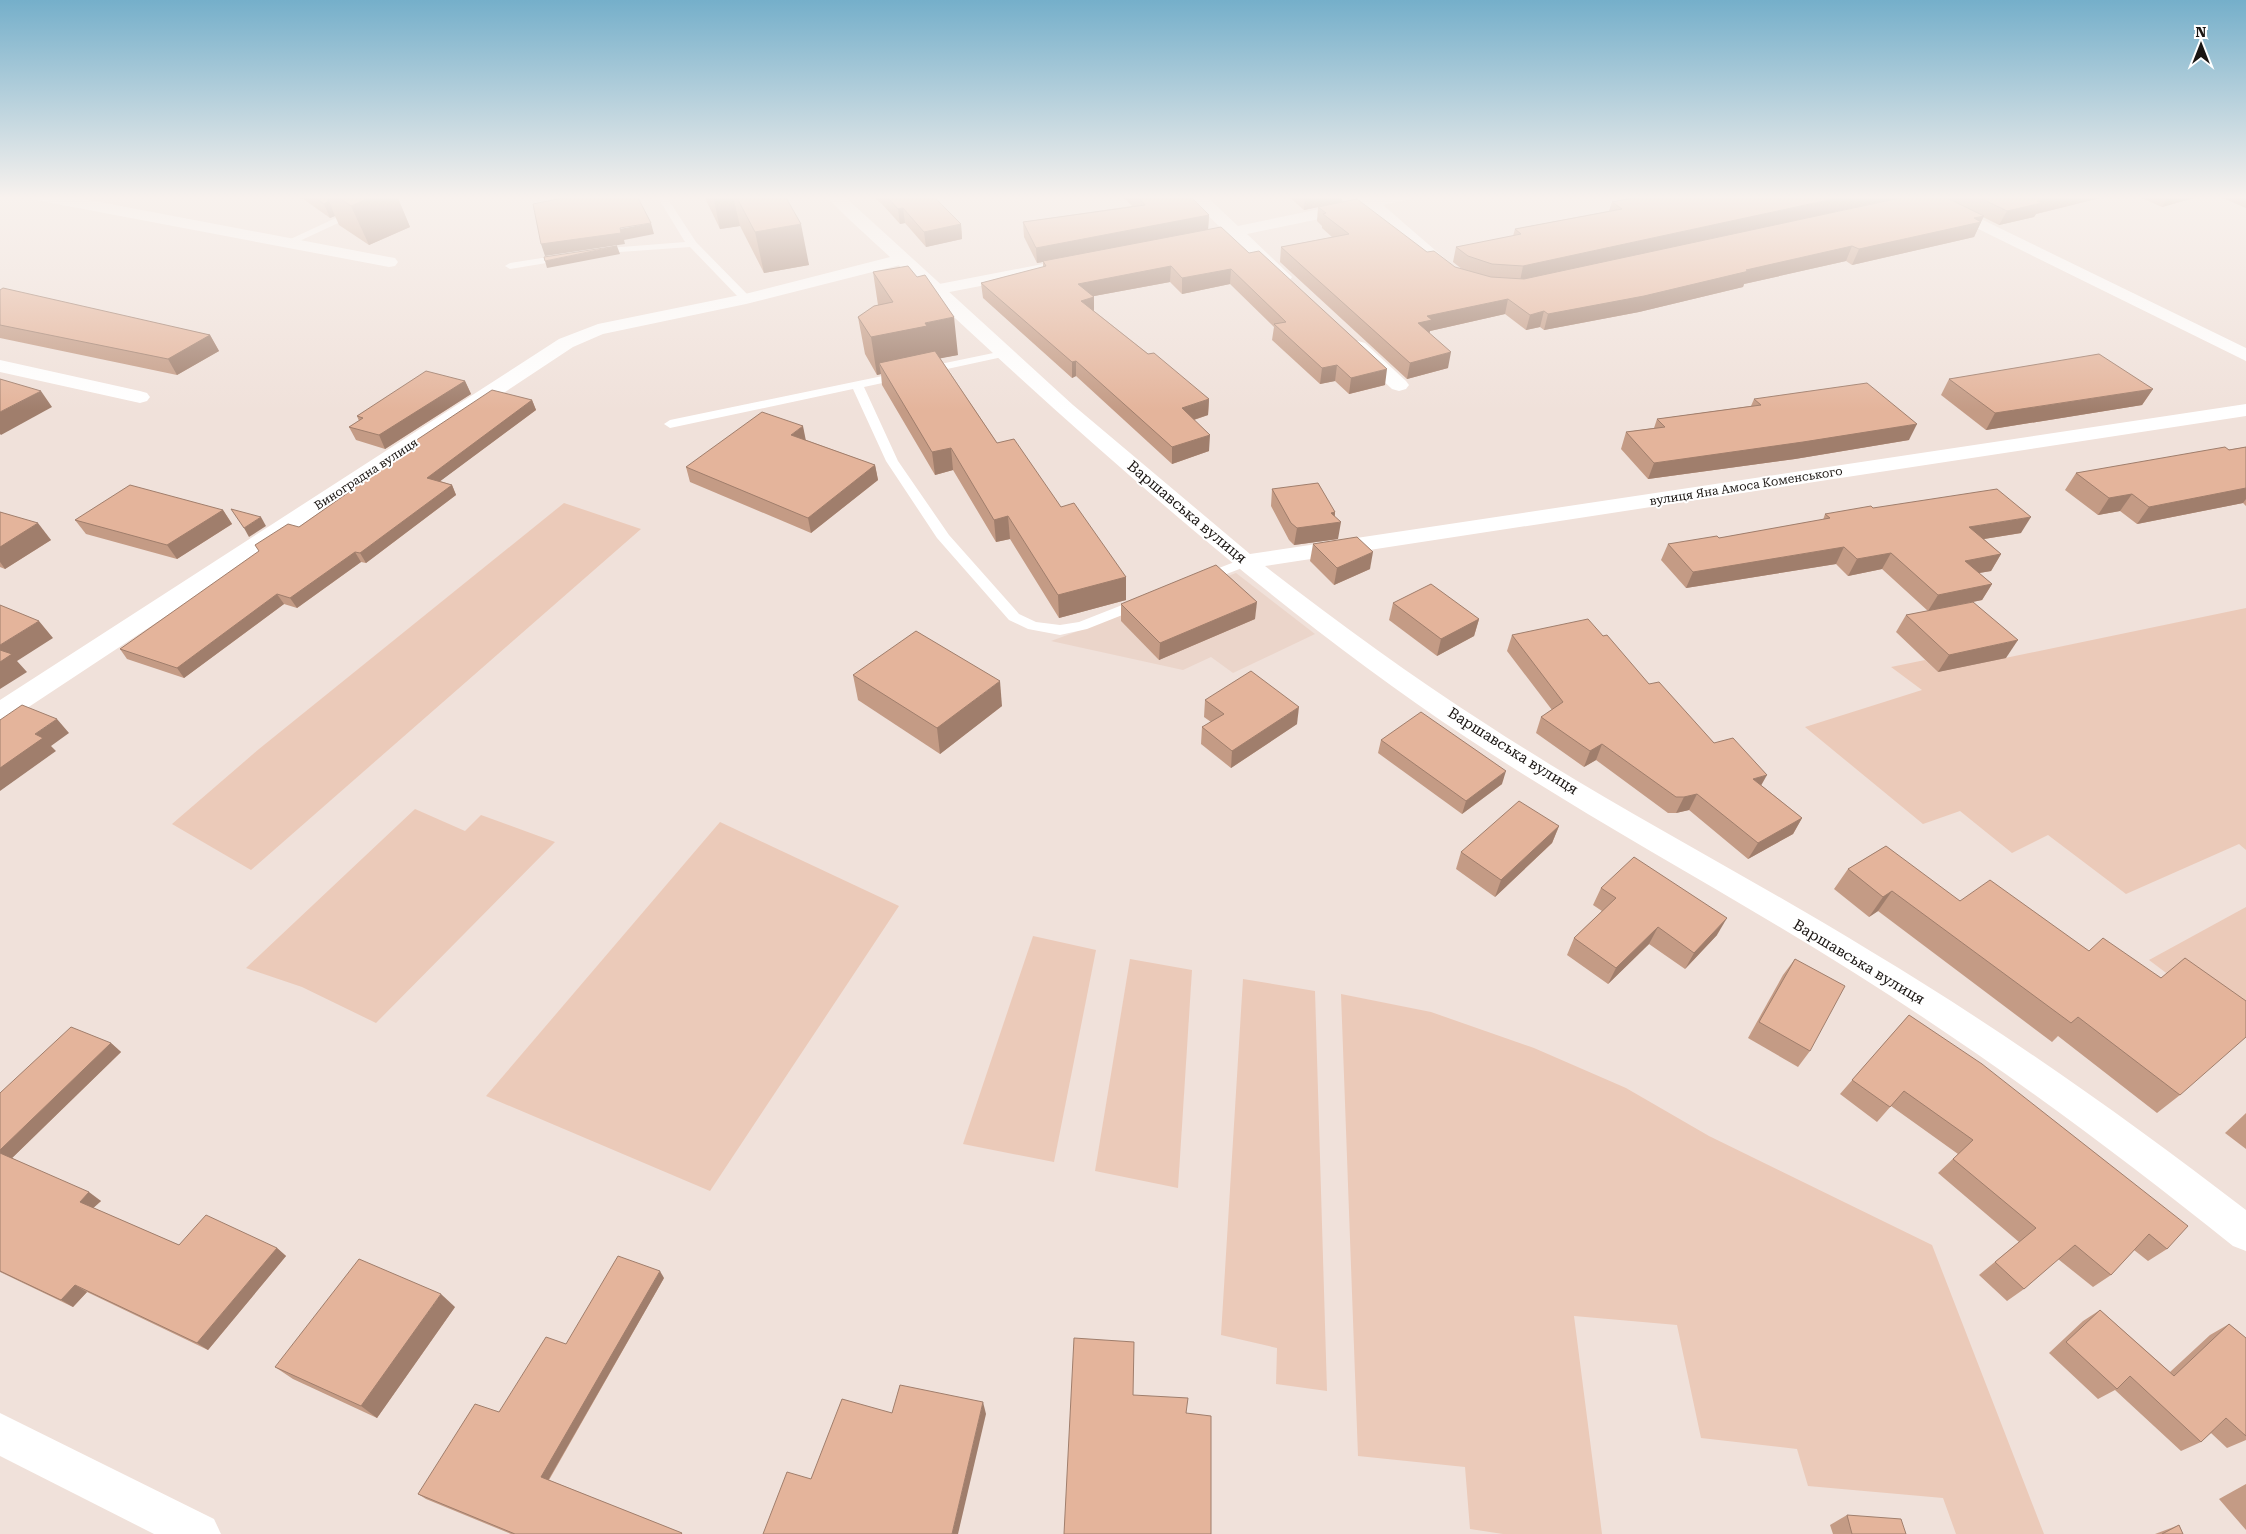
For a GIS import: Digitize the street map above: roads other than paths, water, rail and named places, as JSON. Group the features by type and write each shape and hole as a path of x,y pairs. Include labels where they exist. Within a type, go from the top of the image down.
{"street":[{"name":"Виноградна вулиця","path":"0,713 566,344 598,330 746,299 869,268"},
{"name":"Варшавська вулиця","path":"911,268 1003,354 1172,502 1245,562 1382,666 1478,731 1914,994 2053,1087 2246,1233"},
{"path":"934,290 1051,268"},
{"path":"1273,268 1299,292"},
{"path":"1447,268 1458,277 1467,281"},
{"path":"2073,268 2246,355"},
{"path":"1349,338 1399,385"},
{"path":"0,366 140,397"},
{"name":"вулиця Яна Амоса Коменського","path":"1245,562 2246,410"},
{"path":"0,1434 199,1534"}],"lane":[{"path":"715,268 746,299"},
{"path":"670,424 1003,354"},
{"path":"857,385 892,461 939,530 1014,617 1033,626 1060,630 1082,626 1156,597"},
{"path":"1192,583 1245,562"}]}
